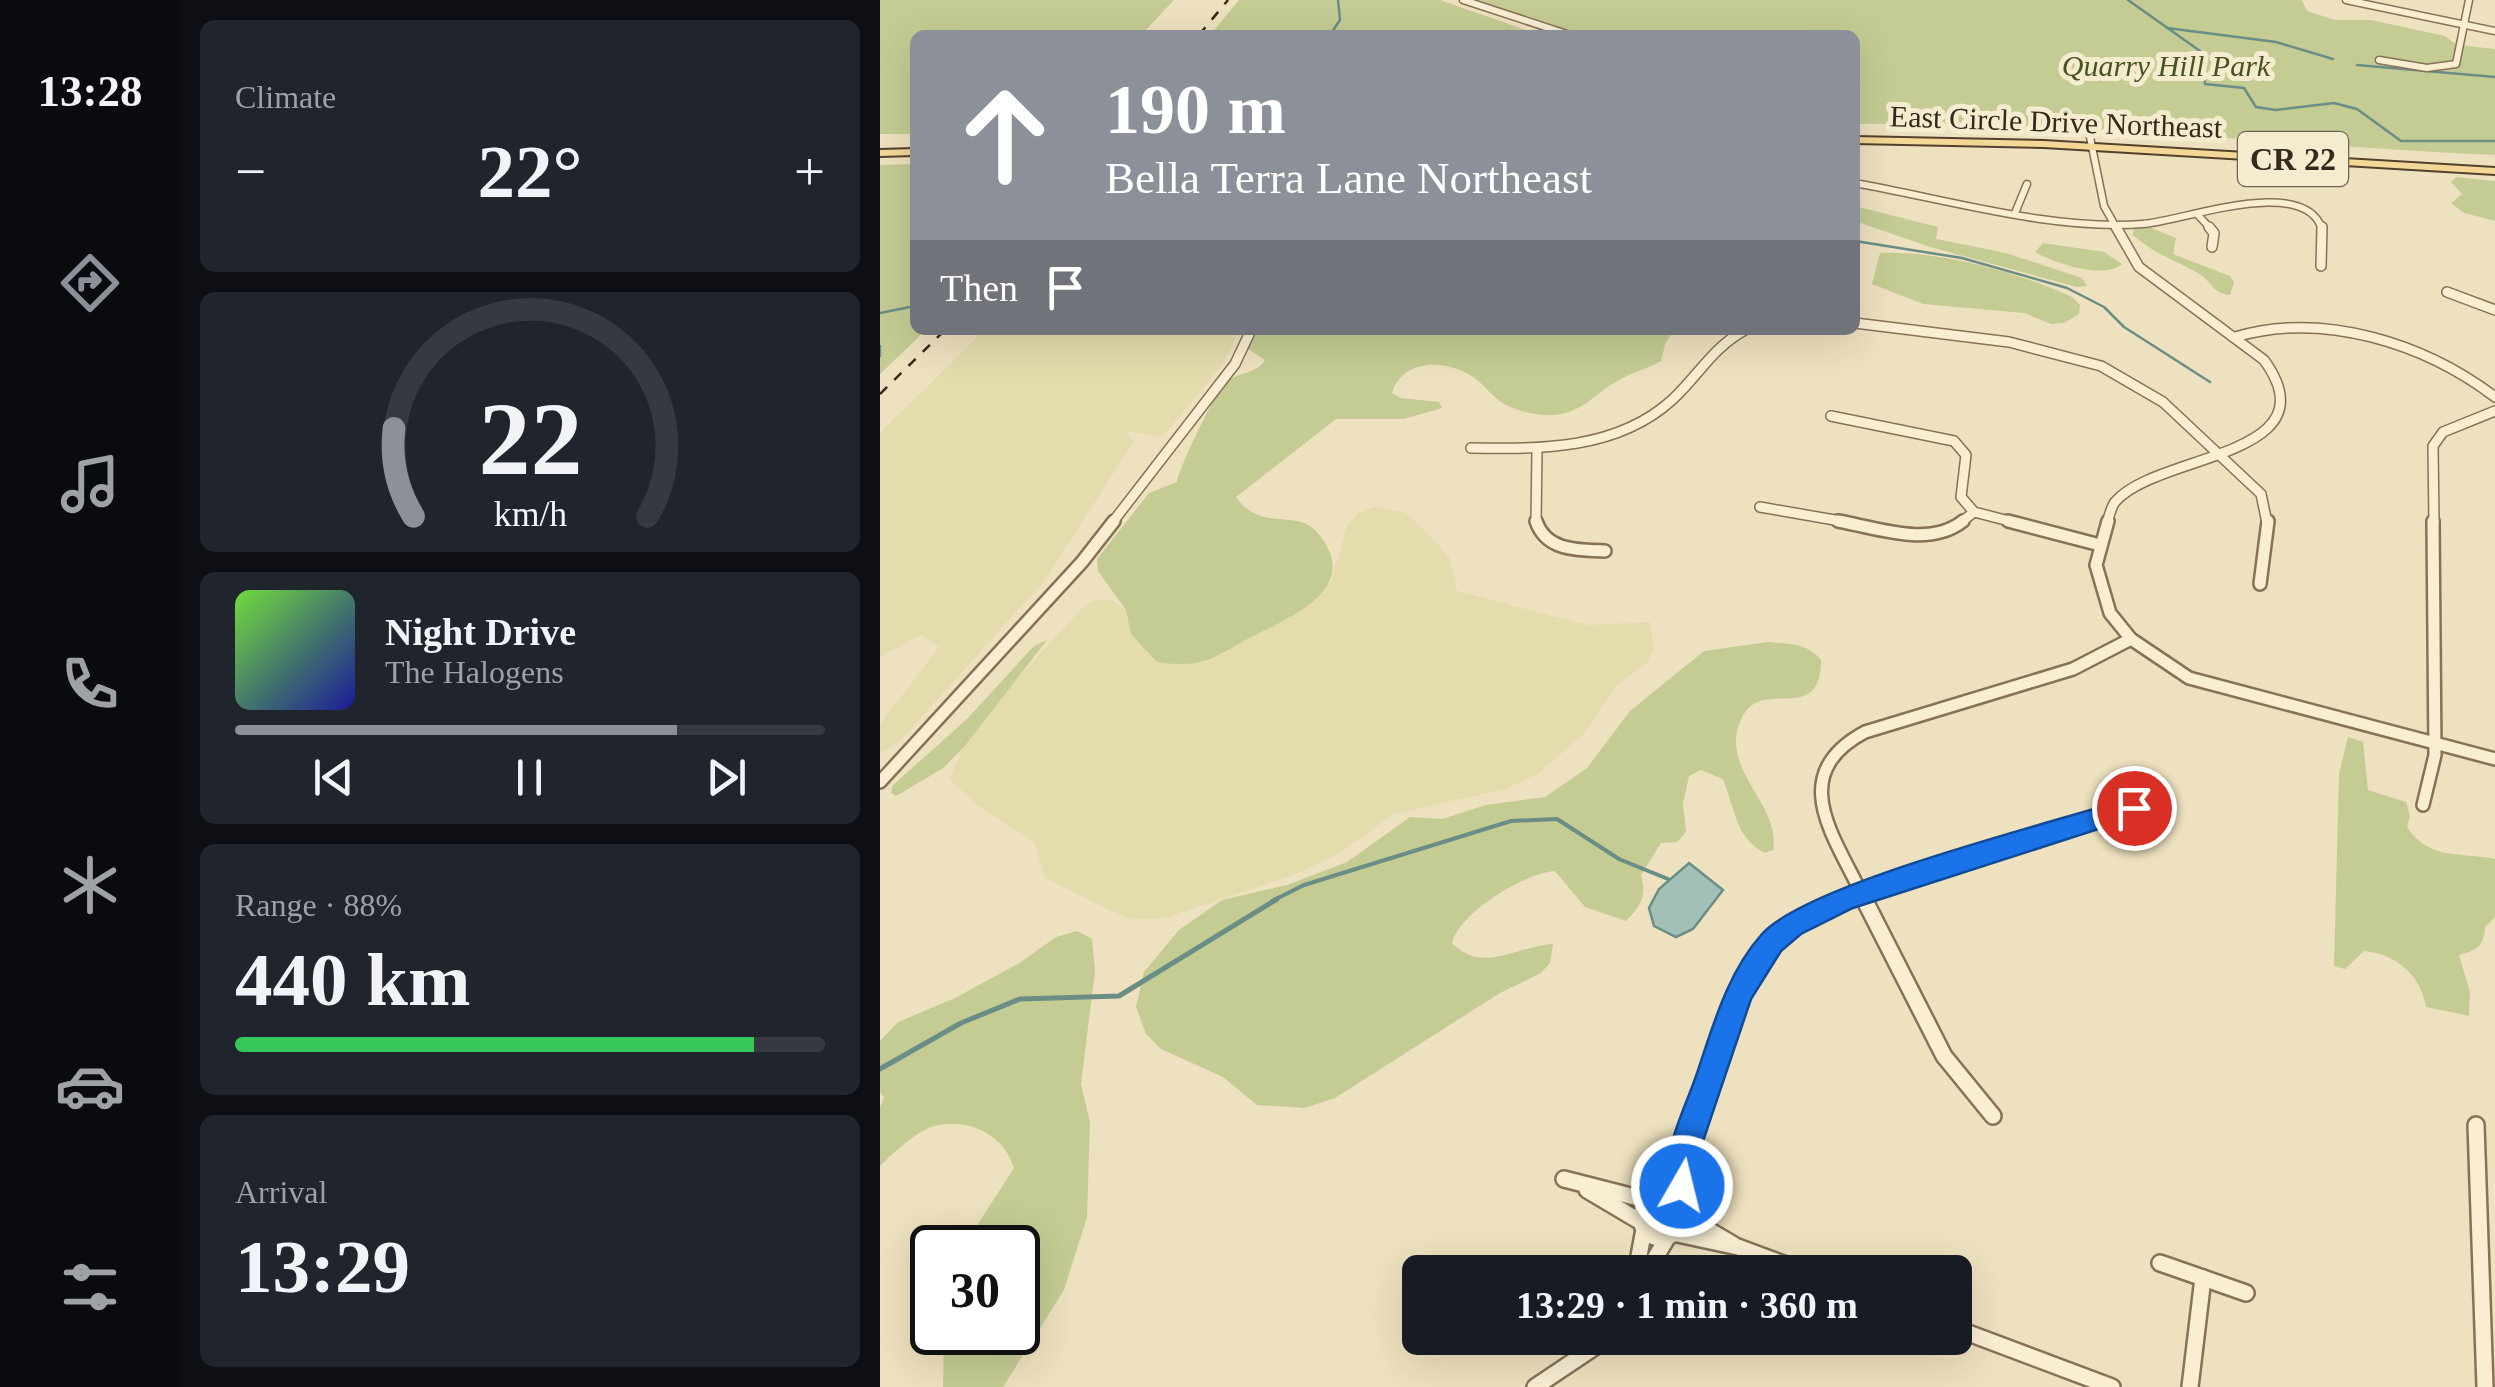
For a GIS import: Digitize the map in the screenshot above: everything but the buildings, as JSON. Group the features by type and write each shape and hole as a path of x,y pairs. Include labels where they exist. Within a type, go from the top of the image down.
{"main road":[{"name":"East Circle Drive Northeast","path":"1860,130 2495,161"},
{"name":"East Circle Drive Northeast","path":"1860,140 2091,142 2495,171"},
{"path":"880,143 910,142"},
{"path":"880,152 910,152"}],"street":[{"path":"1463,0 1555,30"},
{"path":"2346,0 2495,32"},
{"path":"2379,60 2428,68 2456,64 2469,0"},
{"path":"2091,142 2113,226 2146,276 2235,338 2271,369 2281,404 2263,435 2148,477 2126,490 2108,514 2096,565 2099,588 2110,613 2131,640 2172,670 2205,683 2495,759"},
{"path":"1860,184 2083,226 2198,216 2258,202 2294,206 2313,215 2322,225 2321,266"},
{"path":"2015,213 2027,184"},
{"path":"2198,216 2214,232 2212,247"},
{"path":"2447,292 2495,310"},
{"path":"1860,324 2009,342 2085,360 2148,391 2256,486 2268,518 2260,584"},
{"path":"2235,338 2260,328 2292,326 2398,346 2451,366 2495,397"},
{"path":"880,782 1082,562 1228,374 1248,335"},
{"path":"1471,448 1537,449 1594,440 1653,415 1717,348 1738,335"},
{"path":"2422,806 2433,778 2435,744 2432,446 2443,432 2495,411"},
{"path":"1832,416 1954,441 1966,456 1961,497 1974,512 2100,545"},
{"path":"1537,449 1533,520 1542,538 1565,550 1605,550"},
{"path":"1760,507 1924,536 1948,532 1974,512"},
{"path":"1993,1116 1953,1071 1818,800 1820,776 1840,744 1865,732 2073,669 2131,640"},
{"path":"1638,1255 1643,1209 1654,1199 1687,1144 1748,974 1771,943 1792,926 1864,893 2134,808"},
{"path":"2476,1124 2485,1387"},
{"path":"1655,1255 1671,1235 1679,1210 1687,1144"},
{"path":"1738,1248 1670,1200 1572,1182 1642,1226 1654,1238 1671,1235 1758,1255"},
{"path":"2160,1263 2246,1293"},
{"path":"2190,1387 2203,1278"},
{"path":"1972,1334 2112,1387"},
{"path":"1535,1387 1583,1355"}],"shaded area":[{"path":"979,335 1237,335 1224,363 1162,437 1125,431 1134,441 1045,580 898,743 880,754 880,724 939,647 921,635 880,657 880,433"},
{"path":"1374,507 1406,513 1436,542 1449,557 1457,591 1587,625 1650,622 1654,646 1648,662 1616,686 1582,736 1536,775 1505,789 1394,814 1337,855 1299,873 1165,918 1134,919 1115,913 1045,878 1034,842 977,805 949,779 964,747 1004,693 1081,609 1095,600 1111,600 1126,610 1131,634 1177,664 1218,656 1330,582 1348,525 1358,513"}],"green space":[{"path":"880,0 1174,0 1146,30 910,30 910,134 880,134"},
{"path":"1239,0 1440,0 1526,30 1214,30"},
{"name":"Quarry Hill Park","path":"1467,0 2302,0 2307,11 2335,20 2371,20 2445,36 2457,45 2495,49 2495,155 2015,126 1860,124 1860,30 1539,30"},
{"path":"910,164 910,335 921,335 880,374 880,165"},
{"path":"2456,177 2495,181 2495,221 2464,213 2451,203 2462,194 2451,182"},
{"path":"1860,207 1938,227 1936,239 2006,253 2082,278 2087,286 2077,287 1930,247 1860,223"},
{"path":"2144,225 2176,238 2173,254 2230,276 2234,282 2230,295 2219,292 2198,273 2141,242 2133,235 2134,228"},
{"path":"2043,243 2104,252 2122,264 2104,270 2066,265 2035,252"},
{"path":"1880,253 1927,255 2004,272 2072,297 2080,305 2079,314 2064,323 2051,324 2024,313 1923,304 1872,284"},
{"path":"1252,335 1671,335 1661,361 1619,380 1577,409 1556,415 1510,407 1470,375 1448,366 1414,368 1397,382 1392,393 1401,398 1439,402 1442,408 1404,419 1336,419 1236,497 1256,514 1298,521 1316,531 1329,551 1333,568 1328,584 1317,598 1285,620 1210,659 1186,664 1157,662 1131,634 1126,610 1098,571 1097,559 1149,493 1177,482 1198,431 1225,383 1265,360 1248,349"},
{"path":"1047,640 964,747 942,769 896,796 891,793 893,785 967,719 1034,646"},
{"path":"1768,642 1804,647 1821,660 1819,680 1812,691 1754,704 1744,714 1737,733 1737,751 1768,816 1773,850 1765,853 1747,839 1723,779 1701,770 1689,776 1683,804 1686,832 1677,842 1661,843 1641,875 1641,900 1626,921 1585,907 1555,871 1511,886 1467,919 1452,943 1476,957 1489,958 1553,944 1550,963 1541,973 1500,993 1335,1098 1305,1108 1257,1105 1223,1077 1161,1049 1146,1034 1136,1007 1144,972 1179,930 1222,900 1287,885 1347,862 1410,817 1442,819 1486,805 1545,797 1587,768 1630,711 1704,651"},
{"path":"2348,737 2363,742 2368,790 2406,802 2410,816 2407,827 2416,838 2446,853 2495,859 2495,917 2485,927 2478,947 2459,955 2470,992 2469,1016 2426,1007 2413,976 2376,953 2364,951 2345,969 2334,966 2339,774"},
{"path":"1077,931 1092,939 1095,971 1081,1084 1090,1123 1087,1217 1064,1290 1040,1328 1040,1225 977,1225 1014,1168 1002,1146 970,1126 944,1124 925,1130 880,1166 880,1107 884,1097 880,1092 880,1041 898,1022 955,998 1021,962 1056,937"},
{"path":"944,1355 1023,1355 1003,1387 943,1387"}],"water":[{"path":"1689,863 1723,890 1693,929 1676,937 1654,926 1649,908 1659,889"}],"waterway":[{"path":"1333,30 1340,20 1338,0"},
{"path":"2128,0 2168,28"},
{"path":"2168,28 2276,42 2333,59"},
{"path":"2168,28 2200,51 2205,84 2244,88 2256,107 2276,110 2334,103 2357,109 2401,141 2495,141"},
{"path":"2357,65 2495,77"},
{"path":"1860,242 1962,258 2067,288 2104,307 2124,327 2210,382"},
{"path":"880,313 910,307"},
{"path":"880,346 880,356"},
{"path":"1272,901 1304,885 1511,821 1557,819 1619,859 1668,879"},
{"path":"880,1069 961,1023 1020,999 1119,996 1277,899"}],"railway":[{"path":"1203,30 1228,0"},
{"path":"880,394 940,335"}],"route":[{"path":"1682,1186 1687,1144 1739,994 1748,974 1771,943 1812,914 1846,899 2134,808"}]}
